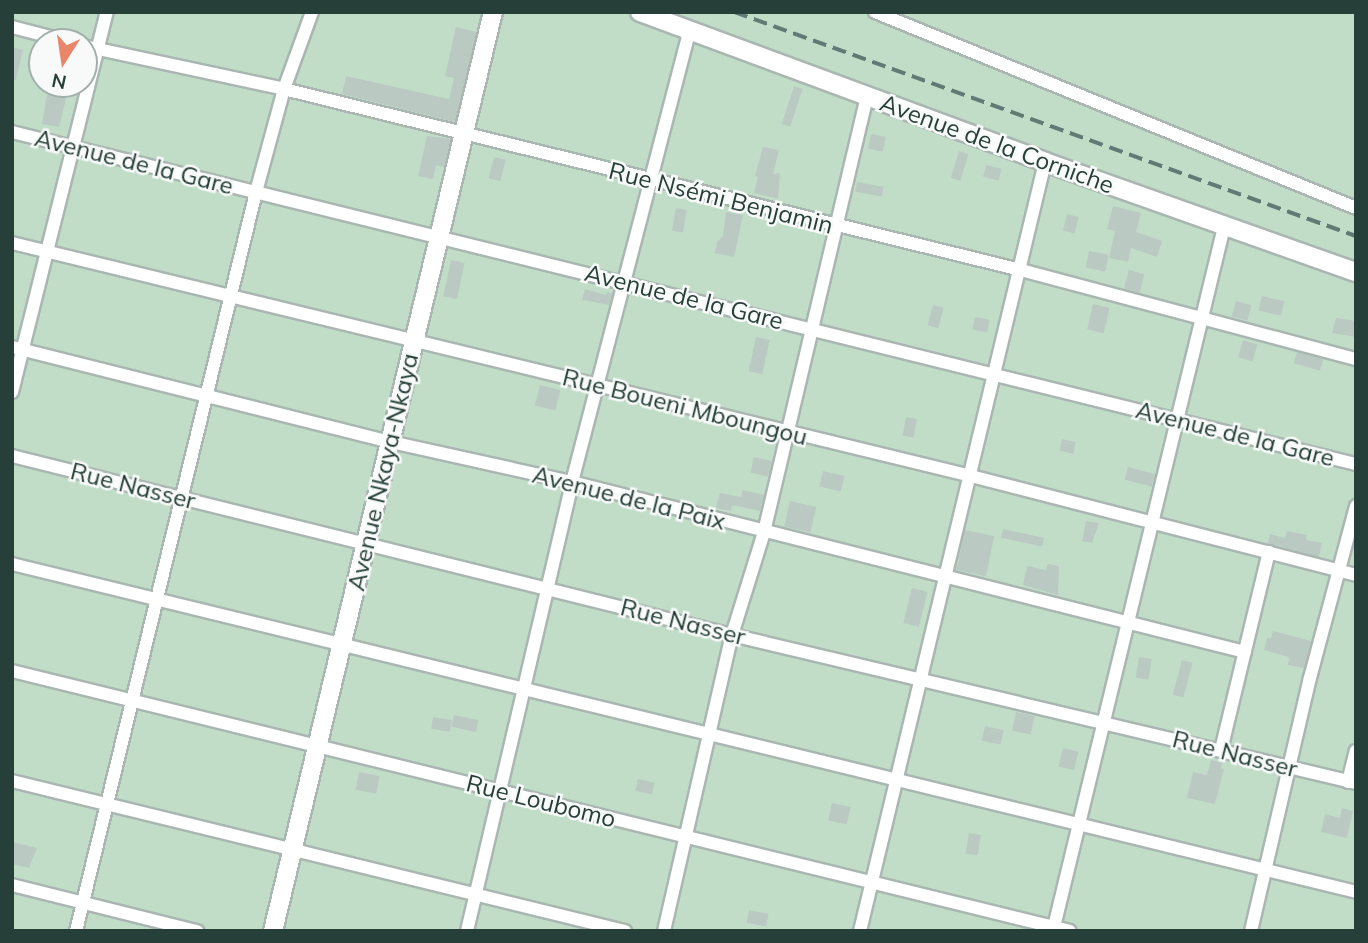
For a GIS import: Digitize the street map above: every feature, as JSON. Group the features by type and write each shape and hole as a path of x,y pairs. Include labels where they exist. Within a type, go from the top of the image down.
{"street":[{"path":"98,49 107,12"},
{"path":"76,931 256,192 284,89 312,12"},
{"name":"Avenue Nkaya-Nkaya","path":"273,931 493,12"},
{"name":"Avenue de la Corniche","path":"640,12 1045,162 1356,272"},
{"path":"875,12 1356,208"},
{"path":"467,931 526,689 572,482 690,29"},
{"name":"Rue Nsémi Benjamin","path":"98,49 284,89 1021,270 1356,359"},
{"path":"664,931 732,635 764,532 867,96"},
{"path":"12,391 17,348 48,253 85,98"},
{"name":"Avenue de la Gare","path":"12,132 811,327 1356,464"},
{"path":"860,931 898,781 919,678 967,475 1021,270 1045,162"},
{"path":"1054,929 1105,722 1125,624 1154,523 1224,227"},
{"name":"Rue Boueni Mboungou","path":"12,243 967,475 1356,575"},
{"name":"Avenue de la Paix","path":"17,348 205,393 391,442 572,482 1125,624 1245,652"},
{"name":"Rue Nasser","path":"12,456 732,635 1352,783"},
{"path":"1251,931 1338,569 1356,506"},
{"path":"1222,750 1269,552"},
{"path":"12,564 1356,892"},
{"name":"Rue Loubomo","path":"12,671 1070,931"},
{"path":"1352,783 1356,751"},
{"path":"12,780 625,931"},
{"path":"12,885 197,931"}],"green space":[{"path":"12,12 1356,12 1356,931 12,931"}],"building":[{"path":"456,27 477,32 455,122 342,94 346,76 449,99 454,78 445,76"},
{"path":"12,47 23,50 16,80 12,80"},
{"path":"794,86 803,89 790,127 782,124"},
{"path":"47,98 66,98 59,127 42,124"},
{"path":"871,134 886,137 883,152 868,149"},
{"path":"427,136 451,139 444,167 436,165 433,179 418,176"},
{"path":"763,147 779,150 773,174 780,173 778,199 754,193 758,177 755,176"},
{"path":"959,151 969,154 960,181 951,178"},
{"path":"494,157 506,160 500,181 489,178"},
{"path":"986,165 1002,169 999,181 983,177"},
{"path":"857,182 884,187 882,197 855,192"},
{"path":"1113,206 1141,213 1136,232 1162,241 1157,257 1131,248 1128,262 1109,258 1115,231 1107,229"},
{"path":"676,208 687,210 683,233 672,231"},
{"path":"726,212 743,215 734,257 715,253 717,242 723,236"},
{"path":"1067,214 1079,217 1075,233 1063,230"},
{"path":"1089,251 1109,255 1105,272 1086,268"},
{"path":"451,260 465,263 457,299 443,296"},
{"path":"1129,270 1144,274 1140,292 1124,288"},
{"path":"585,289 606,295 607,292 612,293 609,305 582,300"},
{"path":"1262,296 1284,301 1281,316 1259,311"},
{"path":"1236,301 1251,305 1247,321 1232,316"},
{"path":"1093,304 1110,308 1104,333 1087,329"},
{"path":"933,305 944,308 938,328 928,325"},
{"path":"975,317 990,320 987,333 973,330"},
{"path":"1336,318 1356,321 1356,337 1332,333"},
{"path":"756,337 770,340 762,374 749,371"},
{"path":"1243,340 1257,344 1252,361 1238,357"},
{"path":"1297,352 1323,359 1320,371 1294,364"},
{"path":"540,385 560,390 555,410 535,405"},
{"path":"906,417 917,419 914,438 903,436"},
{"path":"1062,439 1076,442 1073,454 1060,451"},
{"path":"754,457 772,461 768,477 750,473"},
{"path":"1128,467 1155,474 1152,487 1125,480"},
{"path":"823,471 844,476 841,492 819,487"},
{"path":"743,490 764,495 760,511 732,505 731,511 716,508 720,493 741,497"},
{"path":"790,501 816,507 810,532 784,526"},
{"path":"1086,521 1099,523 1092,543 1082,541"},
{"path":"1003,529 1044,538 1042,547 1001,538"},
{"path":"965,530 994,536 986,576 956,570"},
{"path":"1287,531 1307,535 1306,540 1322,543 1319,557 1268,543 1270,534 1285,538"},
{"path":"1048,564 1059,566 1058,595 1023,585 1027,566 1046,570"},
{"path":"912,588 928,592 919,627 903,623"},
{"path":"1273,631 1311,641 1304,668 1288,665 1289,657 1264,650 1267,638 1271,638"},
{"path":"1139,657 1152,659 1149,680 1136,678"},
{"path":"1182,660 1193,663 1183,698 1173,695"},
{"path":"1016,712 1035,716 1031,735 1012,731"},
{"path":"454,715 478,720 476,732 452,727"},
{"path":"433,717 452,720 450,732 431,729"},
{"path":"985,726 1004,730 1000,745 982,741"},
{"path":"1063,748 1079,752 1074,770 1058,766"},
{"path":"1211,760 1222,763 1221,768 1224,769 1215,804 1187,798 1193,772 1207,775"},
{"path":"359,772 380,776 376,794 356,790"},
{"path":"638,779 655,783 652,795 635,791"},
{"path":"832,803 851,807 847,825 828,821"},
{"path":"1342,808 1353,811 1347,838 1321,832 1325,814 1340,818"},
{"path":"969,833 981,835 978,856 966,854"},
{"path":"12,842 37,848 29,868 12,864"},
{"path":"749,910 769,914 766,927 747,923"}],"railway":[{"path":"734,12 1356,236"}]}
